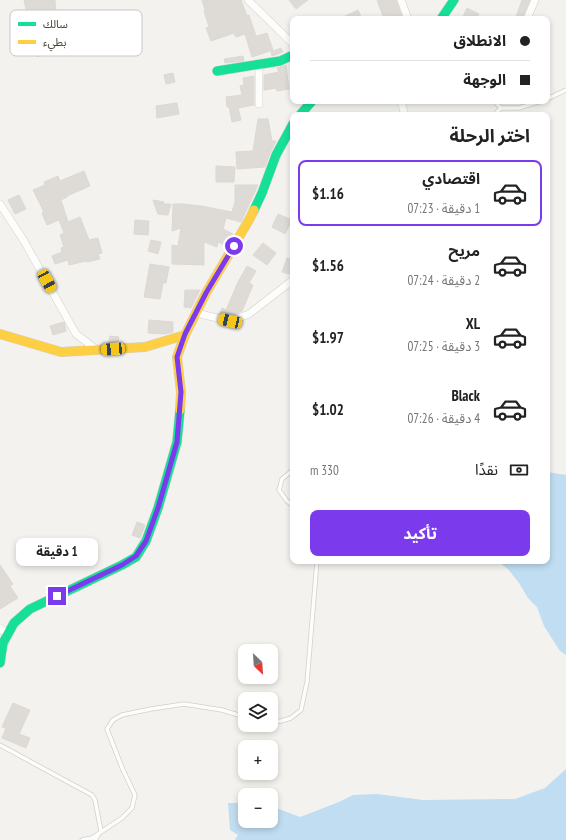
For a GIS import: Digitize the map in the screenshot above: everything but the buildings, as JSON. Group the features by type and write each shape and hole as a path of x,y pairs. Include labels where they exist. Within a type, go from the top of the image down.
{"street":[{"path":"248,0 290,41"},
{"path":"402,0 407,16"},
{"path":"443,16 454,0"},
{"path":"528,16 535,0"},
{"path":"217,71 280,61 290,56"},
{"path":"259,65 259,104"},
{"path":"303,112 309,104"},
{"path":"0,663 3,643 14,624 30,609 122,565 136,556 146,541 158,508 177,442 181,392 177,357 185,334 206,293 250,220 276,155 290,129"},
{"path":"0,204 24,241 76,334 97,350"},
{"path":"196,313 230,321 249,314 290,282"},
{"path":"0,334 61,352 145,347 185,334"},
{"path":"0,628 8,635"}],"lane":[{"path":"550,98 566,90"},
{"path":"497,104 501,108 519,108 532,104"},
{"path":"497,112 501,108"},
{"path":"290,472 282,478 279,490 290,504"},
{"path":"278,721 291,718 301,710 308,682 317,564"},
{"path":"82,840 92,838 122,818 132,808 135,795 123,770 108,729 113,720 122,715 184,704 222,710 238,715"},
{"path":"0,745 92,795 95,800 101,831 95,840"}],"water":[{"path":"550,472 566,475 566,655 560,651 544,626 537,607 528,598 508,569 501,564 550,564"},
{"path":"566,769 566,840 235,840 238,835 230,830 228,803 238,803 238,828 278,828 278,809 300,817 353,795 377,794 423,800 515,799 545,788"}],"traffic: fast":[{"path":"443,16 454,0"},
{"path":"217,71 280,61 290,56"},
{"path":"303,112 309,104"},
{"path":"254,210 276,155 290,129"},
{"path":"0,663 3,643 14,623 30,609 136,557 146,541 158,508 177,442 180,410"}],"traffic: slow":[{"path":"180,410 181,392 177,357 185,335 206,293 254,210"},
{"path":"0,334 61,352 145,347 185,335"}],"route":[{"path":"57,596 122,565 136,556 146,541 158,508 177,442 181,392 177,357 185,334 206,293 234,246"}]}
